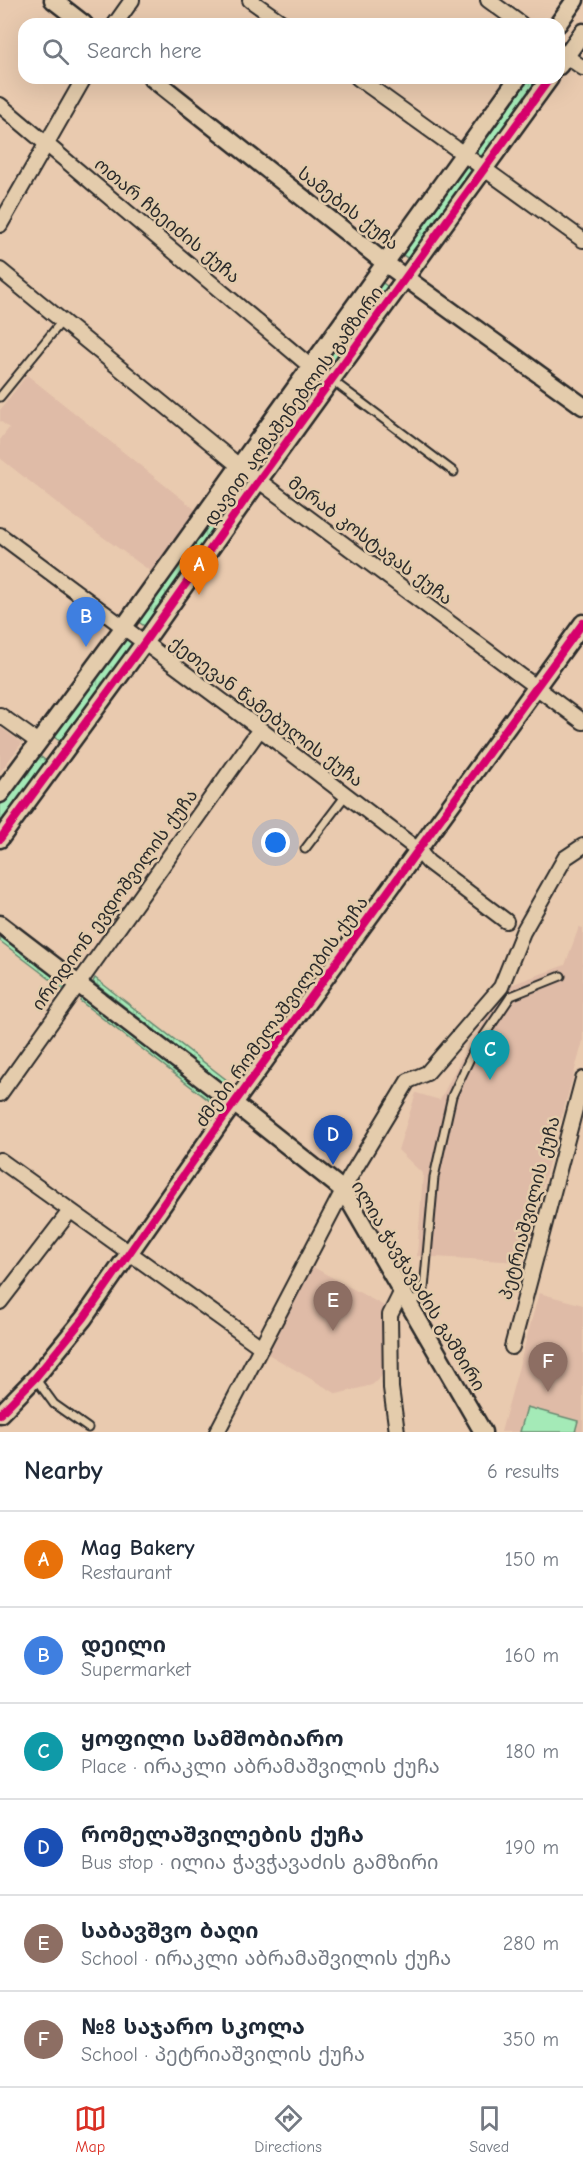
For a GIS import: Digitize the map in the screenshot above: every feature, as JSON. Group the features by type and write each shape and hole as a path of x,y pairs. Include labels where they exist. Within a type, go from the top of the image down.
{"street":[{"path":"53,0 76,18"},
{"path":"120,18 132,0"},
{"path":"250,0 276,18"},
{"path":"488,0 514,18"},
{"path":"562,18 575,0"},
{"path":"565,52 583,32"},
{"path":"565,59 583,68"},
{"path":"0,225 81,84"},
{"name":"სამების ქუჩა","path":"160,84 385,263 583,406"},
{"path":"366,84 583,240"},
{"name":"დავით აღმაშენებლის გამზირი","path":"0,794 123,628 514,84"},
{"name":"დავით აღმაშენებლის გამზირი","path":"0,839 144,643 546,84"},
{"name":"ოთარ ჩხეიძის ქუჩა","path":"0,105 311,366"},
{"name":"მერაბ კოსტავას ქუჩა","path":"1,274 239,466 583,722"},
{"name":"ქეთევან წამებულის ქუჩა","path":"0,535 261,729 506,921"},
{"name":"ძმები რომელაშვილების ქუჩა","path":"0,1414 35,1378 84,1318 128,1252 234,1104 583,623"},
{"path":"0,715 38,742"},
{"name":"იროდიონ ევდოშვილის ქუჩა","path":"0,1094 261,729"},
{"path":"217,1432 343,1191 408,1081 427,1073 501,987 523,932 565,858 583,846"},
{"name":"ილია ჭავჭავაძის გამზირი","path":"0,924 343,1191 483,1432"},
{"name":"პეტრიაშვილის ქუჩა","path":"512,1347 583,1079"},
{"path":"0,1160 261,1347"},
{"path":"0,1302 70,1211"},
{"path":"397,1432 391,1388 390,1315 404,1298"}],"lane":[{"path":"0,397 62,321"},
{"path":"331,380 454,472"},
{"path":"305,849 346,795"},
{"path":"404,1298 420,1297 424,1289 434,1177 452,1096 472,1052 511,996 561,976"},
{"path":"35,1378 54,1404 88,1428"}],"shaded area":[{"path":"27,375 197,511 153,573 71,514 0,458 0,440 9,428 0,421 0,410"},
{"path":"0,727 22,743 0,772"},
{"path":"579,927 583,928 583,1041 521,1262 417,1256 423,1174 398,1150 416,1093 440,1100 464,1053 508,986 565,965"},
{"path":"313,1267 386,1307 385,1363 381,1377 372,1385 337,1394 268,1354"},
{"path":"539,1293 583,1305 583,1432 501,1432"}],"green space":[{"path":"526,84 541,84 484,161 474,155"},
{"path":"465,166 475,173 412,261 401,254"},
{"path":"380,281 391,289 330,373 319,365"},
{"path":"312,374 323,382 267,460 255,452"},
{"path":"233,484 244,493 146,627 134,619"},
{"path":"123,635 135,644 63,743 51,735"},
{"path":"37,754 49,763 0,829 0,805"},
{"path":"1,935 66,985 63,989 0,941"},
{"path":"95,978 228,1081 225,1085 93,982"},
{"path":"82,997 214,1099 211,1102 80,1001"},
{"path":"527,1407 578,1421 575,1432 520,1432"}],"cycle path":[{"path":"0,839 144,643 546,84"},
{"path":"0,1414 35,1378 84,1318 224,1117 583,623"}],"place":[{"name":"Mag Bakery","path":"199,595"},
{"name":"დეილი","path":"86,647"},
{"name":"ყოფილი სამშობიარო","path":"490,1080"},
{"name":"რომელაშვილების ქუჩა","path":"333,1165"},
{"name":"საბავშვო ბაღი","path":"333,1331"},
{"name":"№8 საჯარო სკოლა","path":"548,1392"}]}
